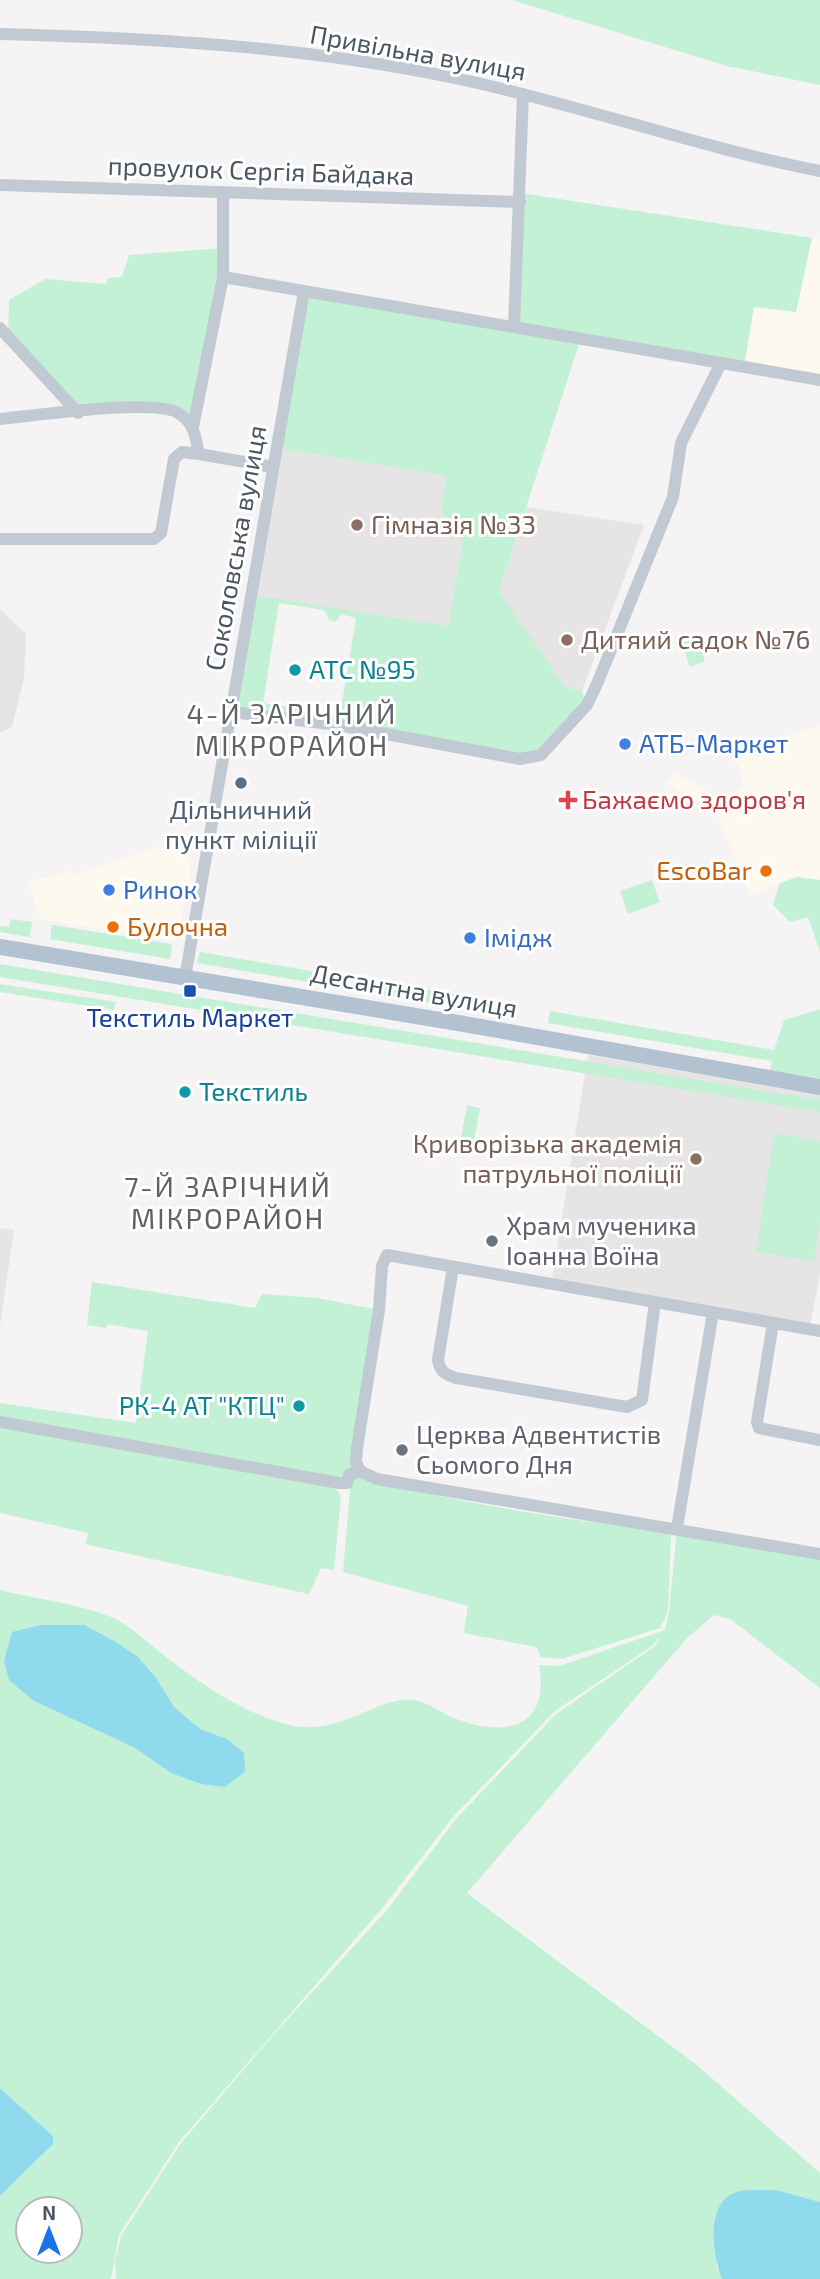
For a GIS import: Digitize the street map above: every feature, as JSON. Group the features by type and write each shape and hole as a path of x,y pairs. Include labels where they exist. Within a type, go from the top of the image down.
{"main road":[{"name":"Десантна вулиця","path":"0,947 820,1087"}],"street":[{"name":"Привільна вулиця","path":"0,34 218,46 337,58 423,72 523,94 707,145 820,172"},
{"path":"514,326 523,94"},
{"name":"провулок Сергія Байдака","path":"0,185 520,202"},
{"path":"199,454 193,427 223,277 223,192"},
{"path":"223,277 820,380"},
{"name":"Соколовська вулиця","path":"185,978 304,291"},
{"path":"0,328 78,413"},
{"path":"231,712 338,725 520,759 541,755 587,705 673,497 681,443 721,363"},
{"path":"0,419 155,407 179,413 193,427"},
{"path":"0,539 154,539 161,533 174,459 182,452 272,467"},
{"path":"360,1471 357,1448 379,1310 382,1266 387,1255 820,1331"},
{"path":"453,1267 438,1360 439,1369 456,1378 627,1406 636,1405 642,1400 655,1302"},
{"path":"677,1528 713,1312"},
{"path":"773,1323 757,1422 759,1428 820,1440"},
{"path":"0,1422 339,1483 348,1483 349,1475 360,1471 387,1480 614,1521 677,1528 820,1555"}],"shaded area":[{"path":"812,238 820,240 820,380 744,367 754,307 796,311"},
{"name":"Гімназія №33","path":"276,448 446,476 441,511 463,540 448,627 250,594"},
{"name":"Дитяий садок №76","path":"526,507 644,525 582,691 566,689 499,591"},
{"path":"0,609 26,634 24,679 12,727 0,733"},
{"path":"820,726 820,880 797,877 750,895 713,805 744,787 735,750"},
{"path":"675,772 708,792 700,804 667,784"},
{"name":"Ринок","path":"185,839 191,862 190,874 176,942 40,919 29,882 70,871 72,875"},
{"name":"Криворізька академія патрульної поліції","path":"588,1055 820,1095 820,1273 810,1326 552,1280"},
{"path":"0,1228 14,1230 0,1326"}],"green space":[{"path":"512,0 820,0 820,85 727,66"},
{"path":"520,193 812,238 796,312 754,307 744,367 581,338 499,591 566,688 582,691 587,705 555,742 520,759 231,712 250,594 448,626 463,540 441,511 446,476 276,448 304,291 513,326","holes":["279,603 324,610 329,620 336,622 341,614 356,618 340,715 263,703"]},
{"path":"224,248 193,427 179,413 78,413 8,339 9,300 45,279 106,284 108,278 122,277 129,255"},
{"path":"696,634 705,661 690,667 680,639"},
{"path":"797,877 820,880 820,952 808,917 790,922 773,905 780,883"},
{"path":"652,880 660,902 628,914 620,891"},
{"path":"11,919 32,922 30,937 0,932 0,926 9,927"},
{"path":"52,925 172,944 170,959 50,939"},
{"path":"200,952 346,977 344,988 197,963"},
{"path":"0,964 820,1100 820,1112 0,977"},
{"path":"371,980 517,1005 515,1017 369,992"},
{"path":"0,984 116,1002 114,1010 0,992"},
{"path":"820,1009 820,1079 770,1070 772,1061 548,1023 550,1011 774,1050 784,1020"},
{"path":"467,1105 480,1108 474,1141 461,1138"},
{"path":"774,1133 820,1141 820,1220 814,1261 756,1252"},
{"path":"92,1282 255,1308 262,1294 317,1298 379,1310 357,1448 347,1483 0,1422 0,1403 136,1423 148,1331 107,1324 106,1328 87,1325"},
{"path":"0,1425 334,1486 341,1496 334,1570 321,1568 309,1594 85,1544 88,1533 0,1513"},
{"path":"360,1477 515,1510 671,1532 668,1612 660,1628 562,1659 541,1657 536,1647 464,1633 468,1606 343,1572 351,1480"},
{"path":"677,1528 820,1554 820,1688 730,1619 714,1615 687,1638 467,1893 698,2066 820,2173 820,2202 776,2190 734,2193 716,2265 722,2279 116,2279 115,2261 121,2236 181,2143 275,2033 387,1910 456,1819 556,1714 655,1646 661,1636 652,1646 555,1711 453,1817 384,1906 179,2142 119,2235 111,2279 0,2279 0,2196 53,2144 53,2136 0,2088 0,1590 69,1604 116,1619 222,1696 268,1718 305,1727 324,1726 403,1700 422,1702 470,1724 504,1727 518,1724 530,1716 537,1704 541,1687 539,1665 559,1666 665,1630","holes":["85,1625 116,1642 157,1679 174,1707 200,1729 227,1739 171,1773 135,1748 34,1701"]}],"water":[{"path":"41,1625 85,1625 138,1657 157,1679 174,1707 200,1729 227,1739 244,1753 245,1772 225,1787 201,1784 171,1773 135,1748 34,1701 9,1680 4,1661 12,1632"},
{"path":"0,2088 53,2136 53,2144 0,2196"},
{"path":"776,2190 820,2202 820,2279 722,2279 714,2245 715,2219 719,2208 725,2199 734,2193"}],"place":[{"name":"Гімназія №33","path":"357,525"},
{"name":"Дитяий садок №76","path":"567,640"},
{"name":"АТС №95","path":"295,670"},
{"name":"АТБ-Маркет","path":"625,744"},
{"name":"Дільничний пункт міліції","path":"241,783"},
{"name":"Бажаємо здоров'я","path":"568,800"},
{"name":"EscoBar","path":"766,871"},
{"name":"Ринок","path":"109,890"},
{"name":"Булочна","path":"113,927"},
{"name":"Імідж","path":"470,938"},
{"name":"Текстиль Маркет","path":"190,991"},
{"name":"Текстиль","path":"185,1092"},
{"name":"Криворізька академія патрульної поліції","path":"696,1159"},
{"name":"Храм мученика Іоанна Воїна","path":"492,1241"},
{"name":"РК-4 АТ \"КТЦ\"","path":"299,1406"},
{"name":"Церква Адвентистів Сьомого Дня","path":"402,1450"}],"district":[{"name":"4-Й ЗАРІЧНИЙ МІКРОРАЙОН","path":"292,730"},
{"name":"7-Й ЗАРІЧНИЙ МІКРОРАЙОН","path":"228,1203"}]}
